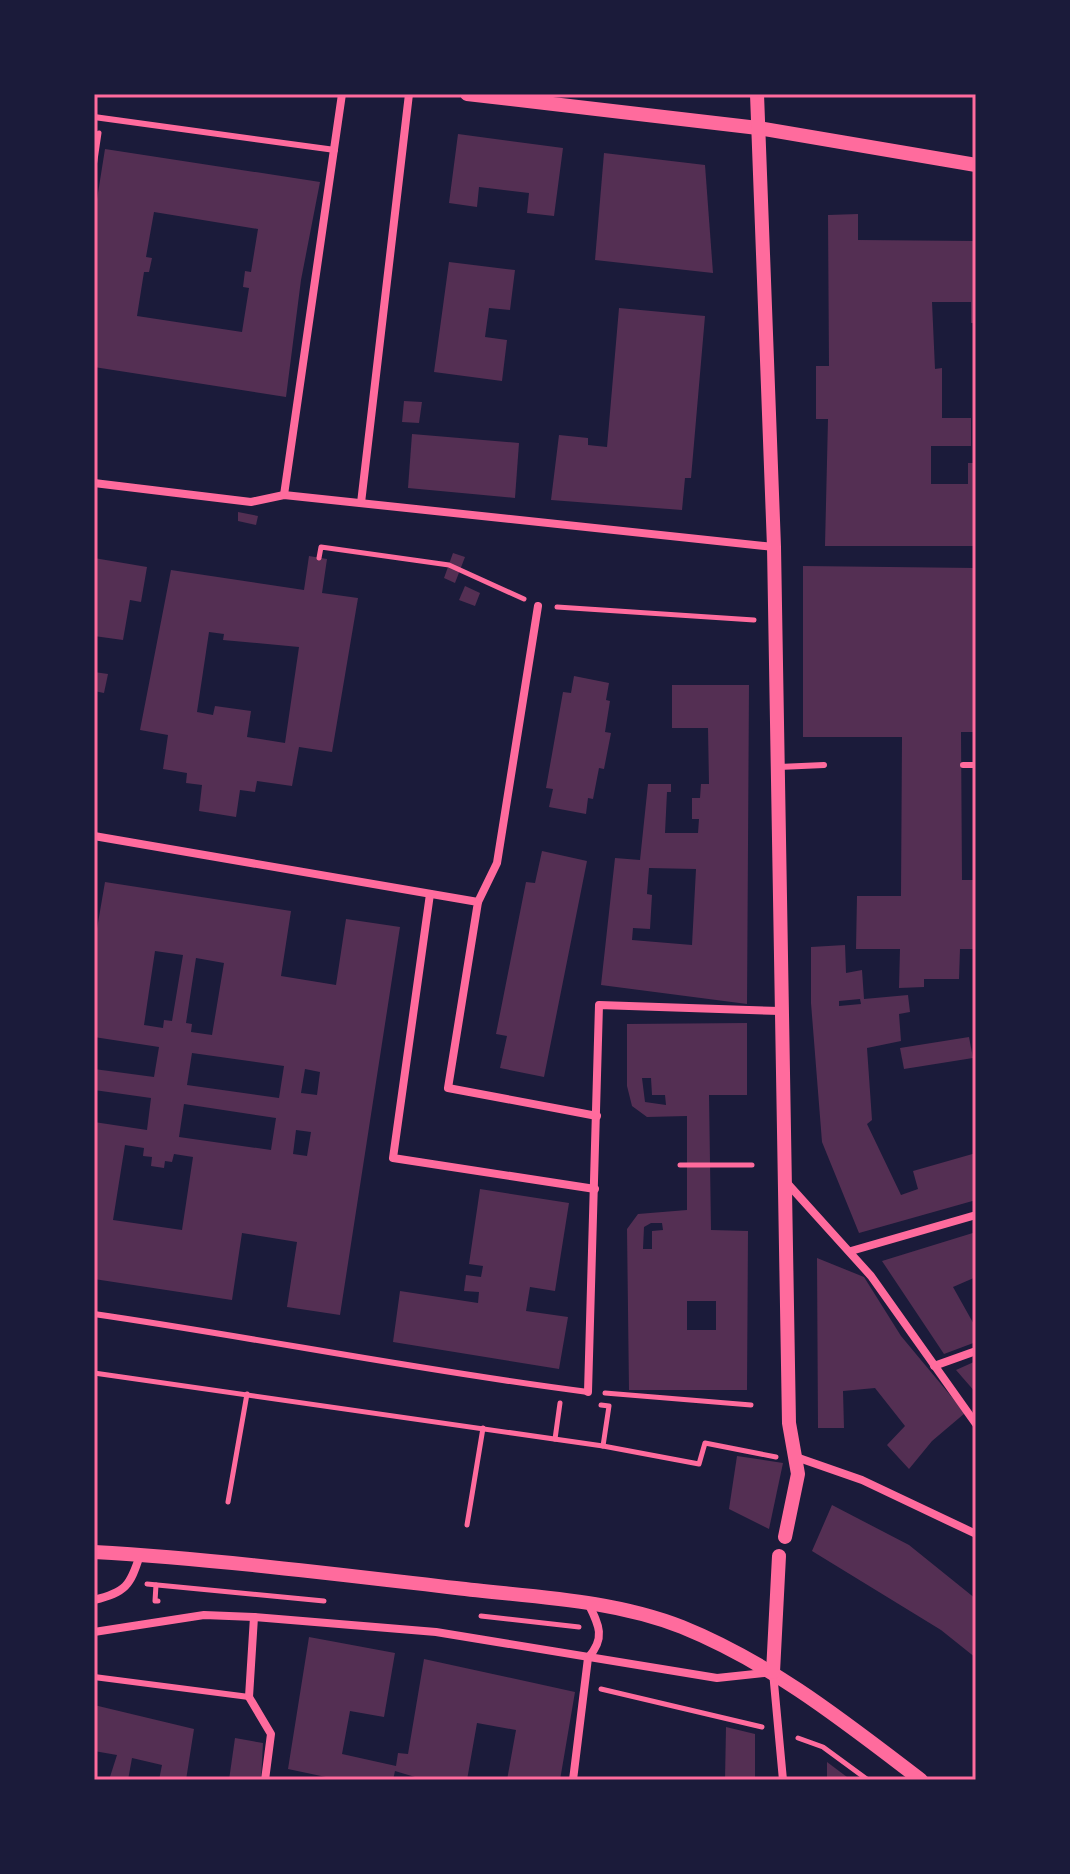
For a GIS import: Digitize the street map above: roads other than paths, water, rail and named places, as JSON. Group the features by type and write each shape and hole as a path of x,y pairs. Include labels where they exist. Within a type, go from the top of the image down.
{"street":[{"path":"284,495 342,94"},
{"path":"361,503 409,94"},
{"path":"467,94 758,128 976,165"},
{"path":"757,94 774,547 772,621 779,767 780,1011 789,1423 792,1459 798,1474 785,1537"},
{"path":"94,483 251,502 284,495 774,547"},
{"path":"538,606 497,863 478,902 448,1088 597,1116"},
{"path":"94,836 478,902"},
{"path":"430,894 393,1158 595,1189"},
{"path":"588,1392 599,1005 780,1011"},
{"path":"783,1179 802,1204 851,1251 976,1424"},
{"path":"851,1251 976,1215"},
{"path":"934,1366 976,1351"},
{"path":"792,1459 862,1480 976,1534"},
{"path":"94,1552 588,1603 661,1619 773,1672 921,1780"},
{"path":"94,1600 120,1591 131,1582 140,1555"},
{"path":"779,1556 773,1672 783,1780"},
{"path":"573,1780 588,1658 598,1647 601,1628 588,1603"},
{"path":"94,1632 204,1615 254,1617 436,1632 717,1678 773,1672"},
{"path":"254,1617 249,1697 271,1734 265,1780"}],"lane":[{"path":"94,117 335,150"},
{"path":"779,767 824,765"},
{"path":"963,765 976,765"},
{"path":"94,1314 232,1334 457,1375 588,1392"},
{"path":"94,1677 249,1697"}]}
